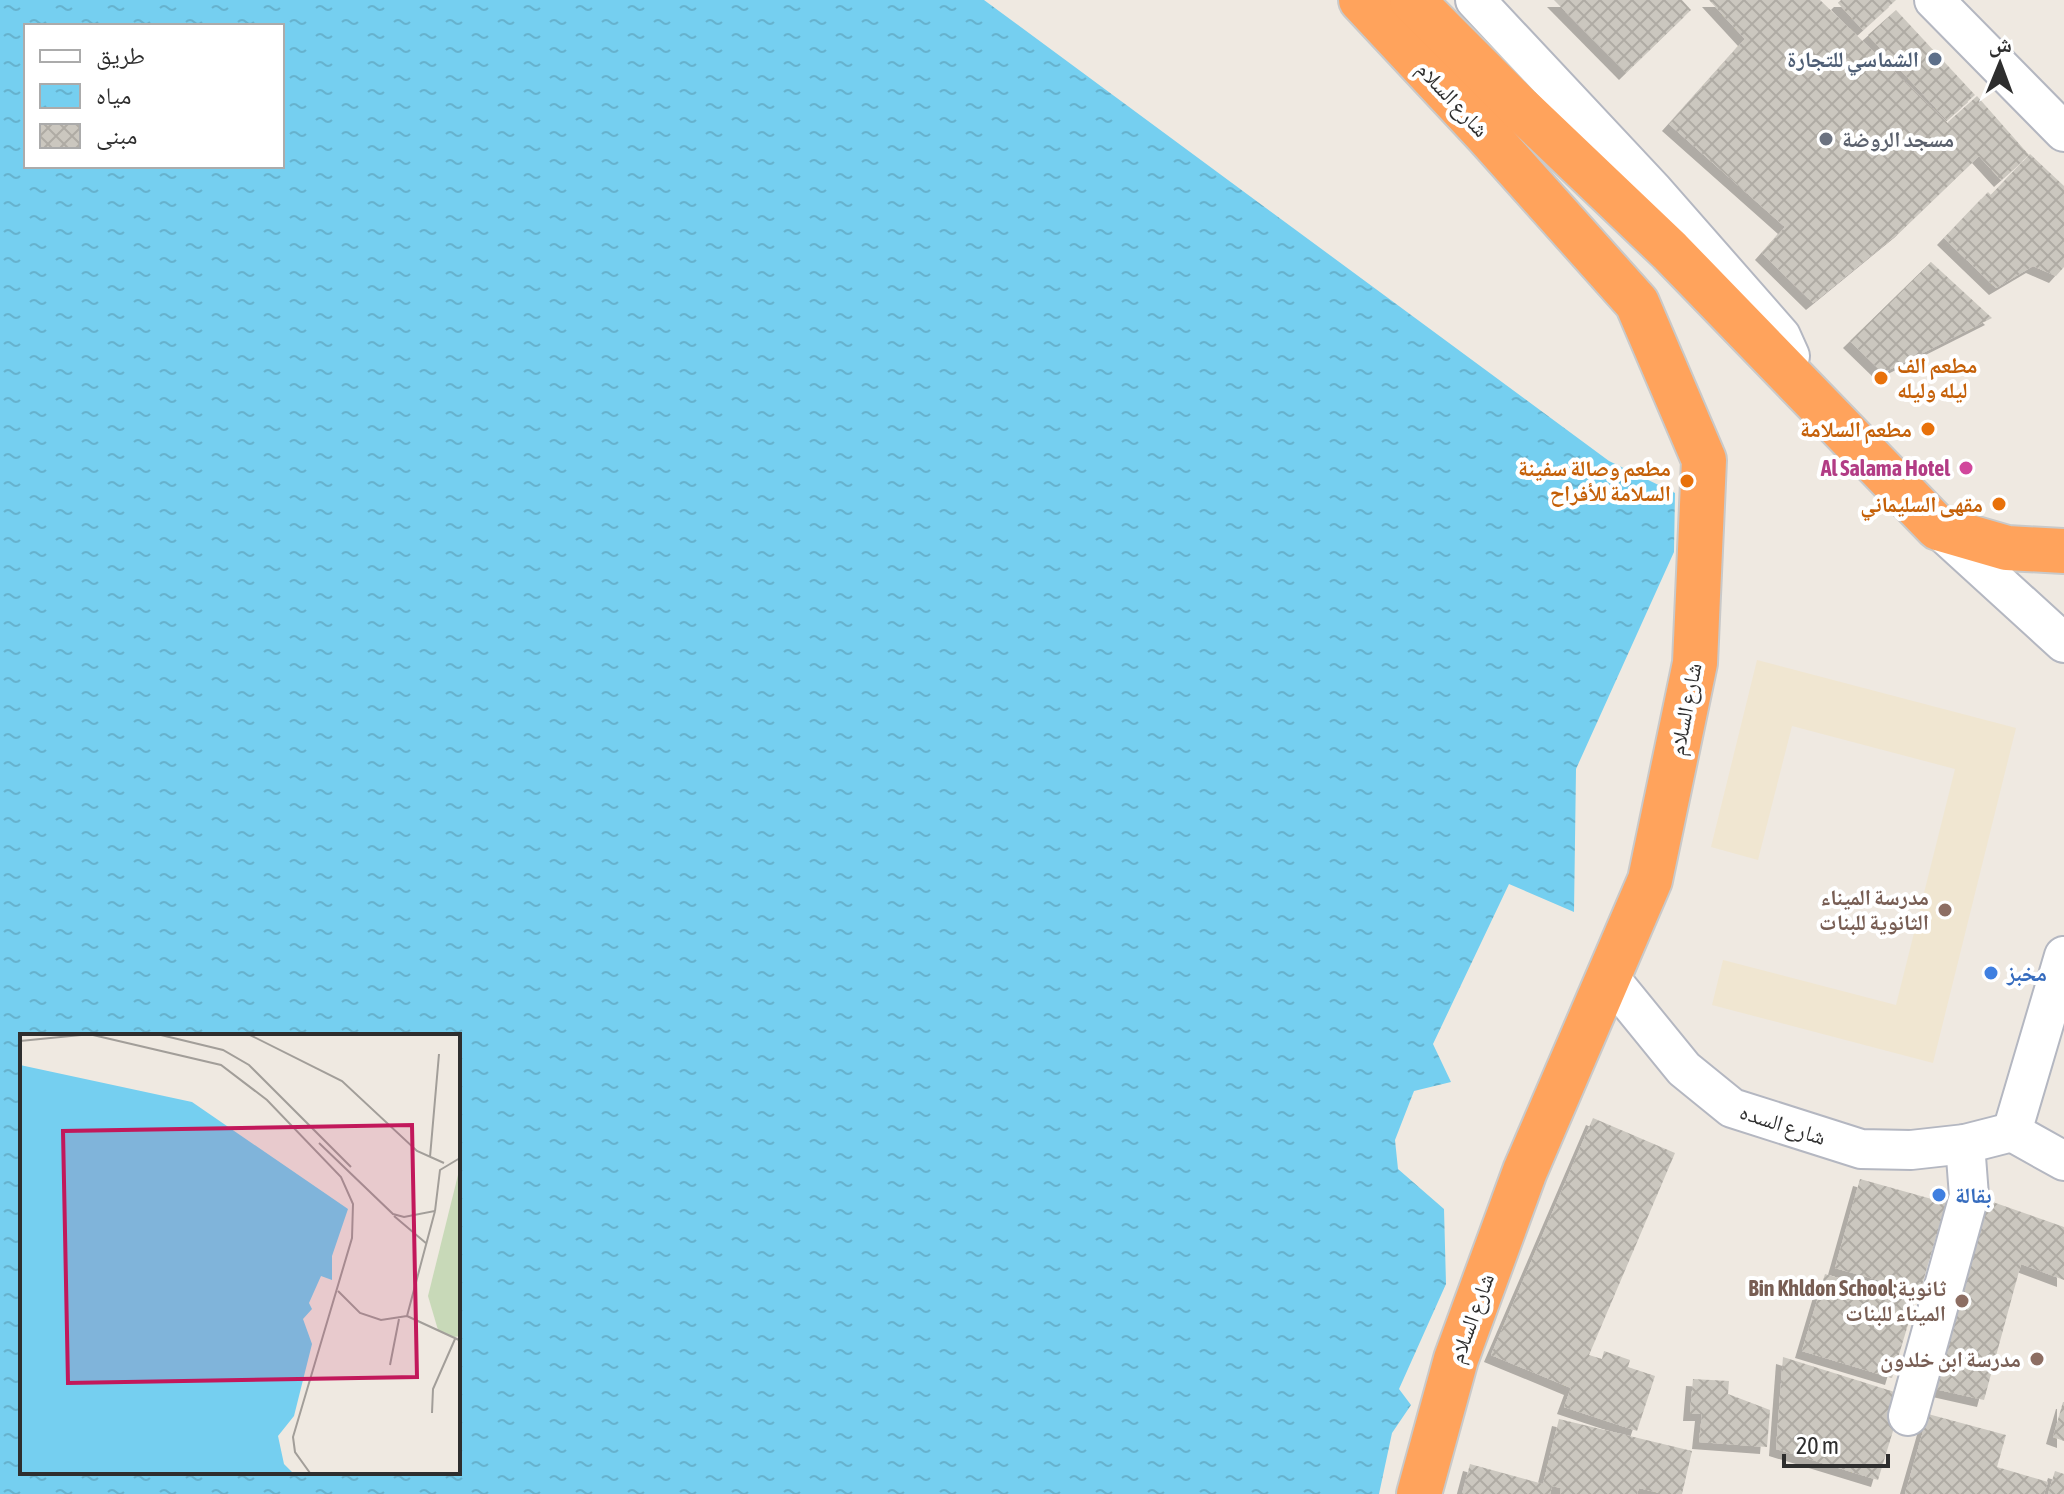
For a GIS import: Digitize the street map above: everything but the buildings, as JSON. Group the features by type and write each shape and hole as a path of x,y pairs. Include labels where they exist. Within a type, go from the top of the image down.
{"highway":[{"name":"شارع السلام","path":"1361,0 1637,303 1704,460 1695,663 1650,880 1525,1171 1461,1344 1419,1494"},
{"name":"شارع السلام","path":"1412,0 1670,251 1938,528"},
{"path":"1487,135 1520,108"},
{"path":"1938,528 2007,548 2064,551"}],"street":[{"path":"1475,0 1653,190 1781,336 1811,398"},
{"path":"1934,0 2064,132"},
{"path":"1938,528 2064,643"},
{"path":"2064,956 2012,1132 2064,1161"},
{"name":"شارع السده","path":"1609,977 1684,1069 1732,1108 1861,1149 1911,1150 1965,1144 2012,1132"},
{"path":"1908,1416 1969,1196 1965,1144"}],"shaded area":[{"name":"مدرسة الميناء الثانوية للبنات","path":"1757,660 2016,728 1933,1063 1712,1005 1723,960 1896,1005 1955,769 1792,726 1758,860 1711,847"}],"water":[{"path":"0,0 984,0 1609,461 1675,493 1674,552 1576,769 1574,912 1509,884 1433,1044 1451,1082 1414,1091 1395,1140 1398,1169 1444,1209 1446,1284 1399,1389 1411,1405 1392,1433 1379,1494 0,1494"}],"place":[{"name":"الشماسي للتجارة","path":"1935,59"},
{"name":"مسجد الروضة","path":"1826,139"},
{"name":"مطعم الف ليله وليله","path":"1881,378"},
{"name":"مطعم السلامة","path":"1928,429"},
{"name":"Al Salama Hotel","path":"1966,468"},
{"name":"مطعم وصالة سفينة السلامة للأفراح","path":"1687,481"},
{"name":"مقهى السليماني","path":"1999,504"},
{"name":"مدرسة الميناء الثانوية للبنات","path":"1945,910"},
{"name":"مخبز","path":"1991,973"},
{"name":"بقالة","path":"1939,1195"},
{"name":"Bin Khldon School;ثانوية الميناء للبنات","path":"1962,1301"},
{"name":"مدرسة ابن خلدون","path":"2037,1359"}]}
